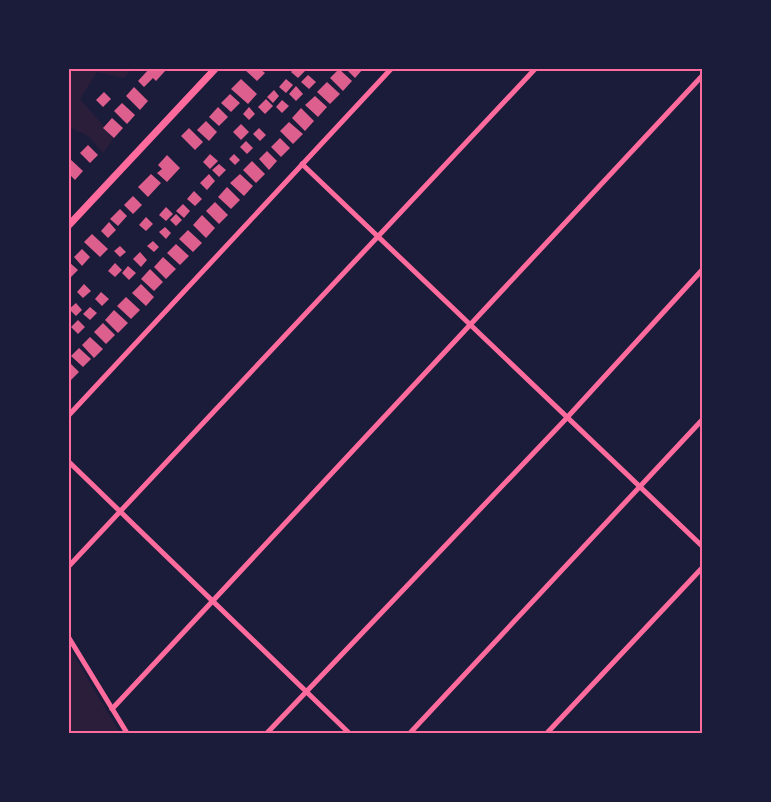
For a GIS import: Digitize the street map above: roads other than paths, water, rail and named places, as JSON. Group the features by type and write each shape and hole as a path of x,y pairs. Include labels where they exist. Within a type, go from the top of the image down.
{"street":[{"path":"69,225 215,69"},
{"path":"69,415 391,69"},
{"path":"69,566 119,510 535,69"},
{"path":"112,709 702,76"},
{"path":"302,164 702,546"},
{"path":"267,733 566,418 702,270"},
{"path":"410,733 702,420"},
{"path":"69,462 349,733"},
{"path":"547,733 702,568"},
{"path":"69,638 126,733"}]}
